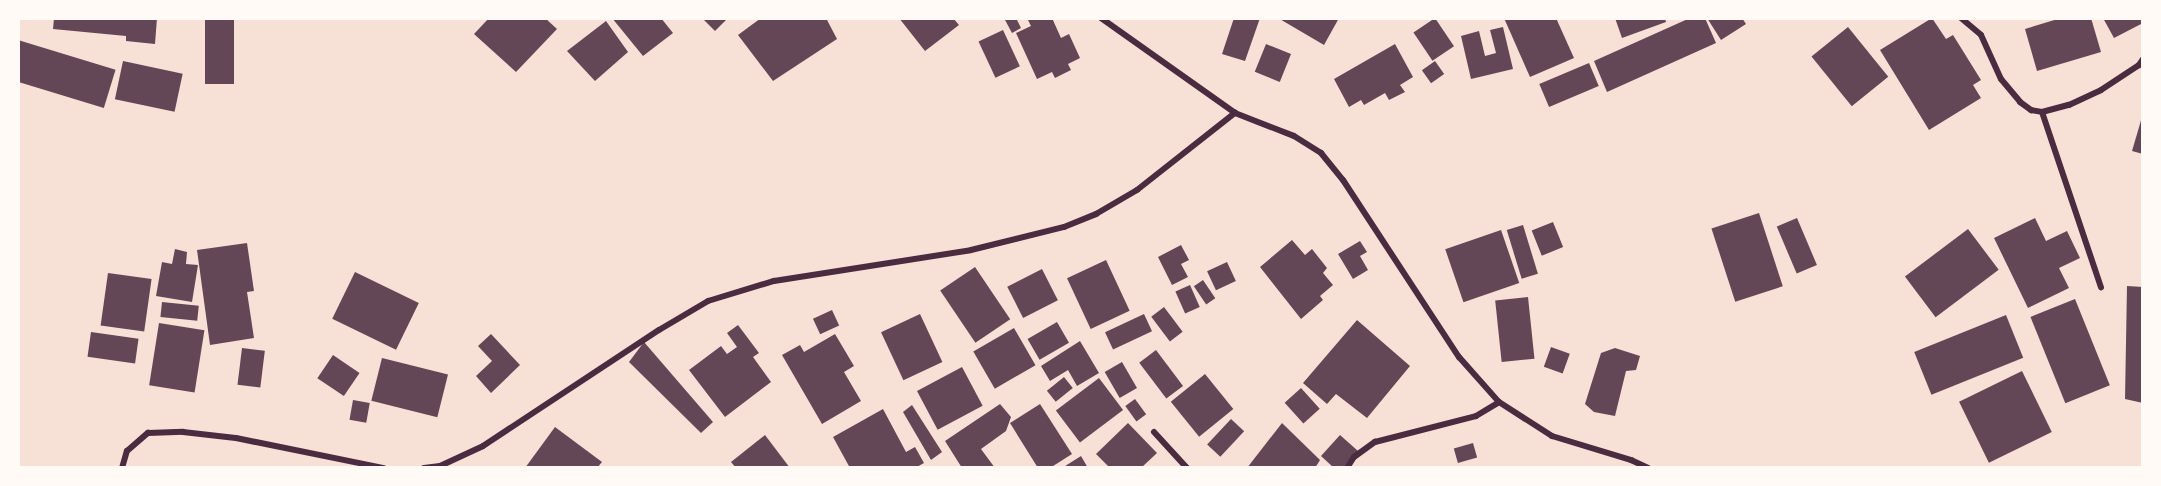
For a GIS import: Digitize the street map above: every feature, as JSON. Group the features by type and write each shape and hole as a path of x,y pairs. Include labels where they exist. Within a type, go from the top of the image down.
{"street":[{"path":"1101,18 1235,113 1294,136 1321,153 1343,180 1459,357 1499,402 1552,436 1631,460 1648,468"},
{"path":"1961,18 1981,34 2001,79 2020,102 2031,110 2043,112 2069,105 2101,90 2139,65 2143,59"},
{"path":"2043,112 2101,287"},
{"path":"424,468 440,466 483,446 659,330 708,301 774,281 971,250 1064,227 1096,214 1137,190 1235,113"},
{"path":"1347,468 1354,457 1375,442 1476,416 1499,402"},
{"path":"122,468 127,451 148,433 183,432 236,438 384,468"},
{"path":"1154,432 1187,468"}],"building":[{"path":"54,18 157,18 155,44 126,41 126,36 53,29"},
{"path":"205,18 234,18 234,84 205,84"},
{"path":"489,18 545,18 557,29 516,72 474,34"},
{"path":"612,18 661,18 673,33 643,56"},
{"path":"702,18 728,18 715,31"},
{"path":"761,18 826,18 837,39 773,81 738,35"},
{"path":"899,18 953,18 959,25 925,51"},
{"path":"1004,18 1016,18 1021,28 1012,33"},
{"path":"1052,18 1061,38 1069,34 1080,58 1068,64 1071,70 1055,78 1052,72 1037,79 1016,33 1031,26 1028,20"},
{"path":"1234,18 1260,18 1245,61 1222,54"},
{"path":"1278,18 1339,18 1324,45"},
{"path":"1435,18 1454,46 1432,61 1413,33"},
{"path":"1504,18 1556,18 1574,58 1530,77"},
{"path":"1615,18 1665,18 1666,22 1622,38"},
{"path":"1690,18 1705,18 1716,43 1607,92 1594,61"},
{"path":"1707,18 1742,18 1746,24 1721,40"},
{"path":"1932,18 1946,39 1953,35 1981,80 1973,85 1981,98 1929,130 1880,50"},
{"path":"2061,18 2091,18 2101,52 2037,71 2025,29"},
{"path":"2103,18 2143,18 2143,23 2114,38"},
{"path":"606,21 628,52 595,81 567,51"},
{"path":"1503,27 1513,69 1471,79 1461,36 1479,31 1485,56 1496,53 1490,30"},
{"path":"1848,27 1888,77 1852,106 1811,57"},
{"path":"1003,30 1020,66 995,78 979,41"},
{"path":"18,40 116,70 104,108 18,82"},
{"path":"1266,44 1291,54 1280,82 1255,72"},
{"path":"1395,44 1413,77 1400,85 1405,92 1389,100 1385,93 1364,105 1361,100 1349,107 1334,79"},
{"path":"123,61 183,74 175,112 115,99"},
{"path":"1435,61 1444,74 1431,83 1422,70"},
{"path":"1589,63 1599,86 1549,107 1539,84"},
{"path":"2143,117 2143,154 2132,151"},
{"path":"1759,213 1783,286 1735,302 1711,228"},
{"path":"1797,218 1817,265 1797,274 1777,227"},
{"path":"2035,218 2046,241 2067,231 2080,258 2059,268 2069,288 2028,308 1994,238"},
{"path":"1553,222 1563,247 1542,256 1532,231"},
{"path":"1523,225 1538,274 1522,279 1507,230"},
{"path":"1968,229 1999,270 1936,317 1905,277"},
{"path":"1501,230 1519,283 1463,302 1445,249"},
{"path":"1292,240 1305,255 1312,249 1327,268 1323,273 1333,285 1320,296 1323,300 1301,319 1260,267"},
{"path":"1360,241 1367,252 1360,256 1368,270 1353,279 1338,254"},
{"path":"247,243 254,291 247,292 254,338 210,345 197,250"},
{"path":"1181,245 1189,260 1181,264 1188,277 1172,285 1158,257"},
{"path":"175,249 187,252 186,264 198,265 192,302 156,296 162,262 172,264"},
{"path":"1106,260 1130,311 1091,329 1067,278"},
{"path":"1227,262 1236,281 1216,290 1207,271"},
{"path":"975,267 1010,319 975,343 940,290"},
{"path":"1042,269 1058,300 1023,318 1007,287"},
{"path":"355,272 419,303 396,350 332,319"},
{"path":"108,273 152,279 144,332 101,325"},
{"path":"1203,280 1215,298 1206,304 1194,286"},
{"path":"1190,285 1200,307 1185,313 1175,292"},
{"path":"2127,286 2143,287 2143,403 2125,399"},
{"path":"1528,297 1534,359 1502,362 1495,300"},
{"path":"2075,299 2110,385 2065,403 2030,317"},
{"path":"162,302 199,306 197,321 160,317"},
{"path":"1164,307 1183,332 1170,341 1151,317"},
{"path":"832,310 839,325 820,334 813,319"},
{"path":"920,314 942,362 903,380 881,332"},
{"path":"1144,314 1152,331 1113,349 1105,332"},
{"path":"2006,315 2023,358 1931,395 1914,352"},
{"path":"1357,320 1410,366 1367,418 1336,394 1327,404 1303,383"},
{"path":"1057,322 1069,343 1040,360 1028,339"},
{"path":"159,323 204,330 195,392 149,385"},
{"path":"738,325 759,353 753,357 771,382 725,417 689,370 721,346 727,354 737,347 727,333"},
{"path":"1014,328 1036,365 995,389 973,352"},
{"path":"91,332 139,339 135,363 88,357"},
{"path":"491,334 520,365 491,393 476,376 492,361 478,346"},
{"path":"835,334 854,366 844,372 861,401 822,424 782,355 800,345 804,352"},
{"path":"1080,341 1099,373 1077,386 1068,370 1050,381 1041,366"},
{"path":"644,342 713,422 701,433 629,362"},
{"path":"1551,347 1570,354 1563,374 1544,367"},
{"path":"242,348 265,351 260,388 237,385"},
{"path":"1615,348 1640,356 1636,370 1626,371 1615,416 1594,412 1585,404 1601,353"},
{"path":"1156,350 1183,386 1166,399 1139,363"},
{"path":"333,355 360,373 344,396 317,378"},
{"path":"382,358 448,374 437,417 371,401"},
{"path":"1122,362 1137,388 1120,398 1105,372"},
{"path":"962,367 983,406 938,430 917,391"},
{"path":"2022,371 2052,432 1989,463 1959,402"},
{"path":"1205,374 1233,409 1199,437 1171,402"},
{"path":"1064,377 1073,388 1056,402 1047,391"},
{"path":"1099,378 1123,410 1080,442 1056,410"},
{"path":"1301,388 1320,409 1303,424 1285,403"},
{"path":"1135,399 1146,414 1136,421 1125,406"},
{"path":"353,400 370,403 366,423 350,420"},
{"path":"1000,404 1011,417 1006,431 981,449 995,468 962,468 945,441"},
{"path":"1040,404 1072,454 1050,468 1038,468 1010,423"},
{"path":"912,405 942,452 931,460 903,412"},
{"path":"883,409 906,452 915,447 924,463 915,468 850,468 833,437"},
{"path":"1231,419 1244,431 1220,457 1207,445"},
{"path":"1128,423 1157,453 1141,468 1110,468 1096,454"},
{"path":"1282,423 1320,460 1315,468 1247,468"},
{"path":"555,427 602,462 597,468 525,468"},
{"path":"765,435 790,468 736,468 731,462"},
{"path":"1340,435 1358,451 1344,468 1334,468 1321,456"},
{"path":"1473,443 1477,457 1458,463 1454,449"},
{"path":"1081,456 1088,468 1062,468"}]}
